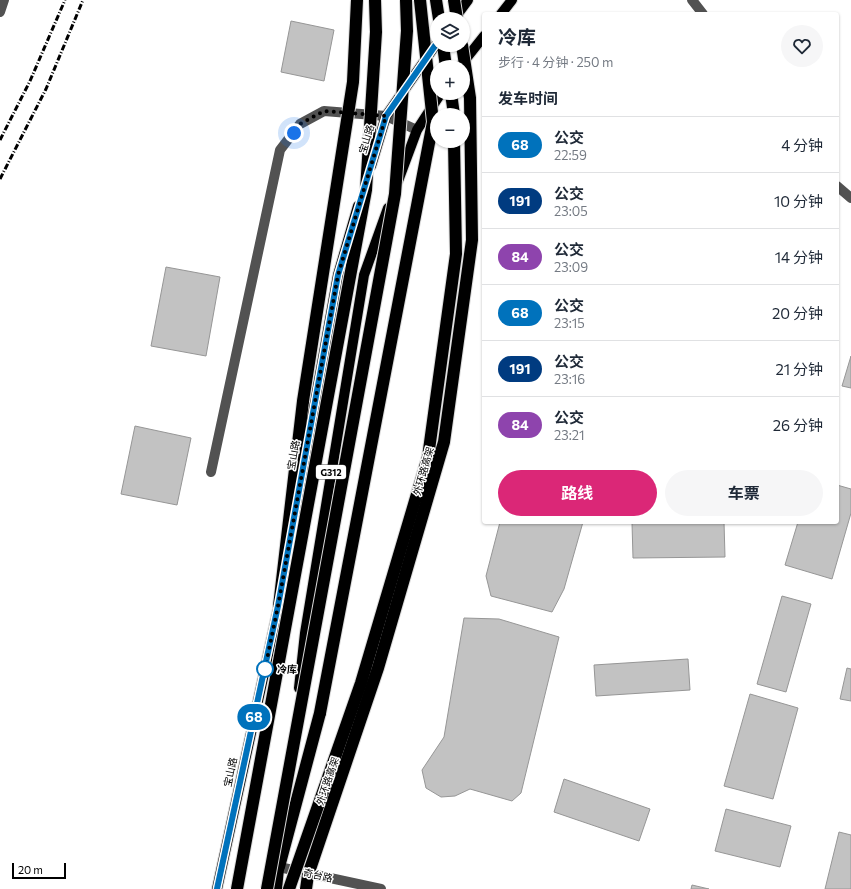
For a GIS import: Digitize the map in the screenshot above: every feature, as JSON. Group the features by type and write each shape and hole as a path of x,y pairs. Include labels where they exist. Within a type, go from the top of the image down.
{"highway":[{"path":"278,606 303,401 353,82 357,0"},
{"path":"237,889 366,190 376,32 374,0"},
{"path":"267,889 395,194 406,31 406,0"},
{"path":"279,867 320,713 432,122 420,0"},
{"path":"436,0 438,12"},
{"path":"454,0 456,12"},
{"name":"外环路高架","path":"306,889 311,868 378,668 444,442 472,240 470,98 463,52"},
{"name":"外环路高架","path":"289,889 361,683 428,456 456,254 454,148"}],"main road":[{"path":"459,12 468,0"},
{"path":"503,12 512,0"},
{"path":"465,60 482,39"},
{"name":"宝山路","path":"217,889 278,606 338,275 386,116 431,52"},
{"name":"G312","path":"277,889 305,633 364,275 417,130 436,100"}],"street":[{"path":"0,12 4,0"},
{"path":"692,0 701,12"},
{"path":"211,472 280,150 300,124 324,111 386,116 417,130"},
{"path":"839,188 851,198"},
{"name":"奇台路","path":"279,867 381,889"}],"building":[{"path":"291,21 334,30 324,81 281,72"},
{"path":"166,267 220,277 206,356 151,346"},
{"path":"851,356 851,388 842,386"},
{"path":"135,426 191,438 177,505 121,494"},
{"path":"839,486 851,489 851,513 832,579 785,565 797,524 839,524"},
{"path":"499,524 582,524 564,589 552,612 491,596 486,576"},
{"path":"632,524 724,524 725,557 633,558"},
{"path":"782,596 811,604 786,692 757,684"},
{"path":"464,618 499,619 559,637 521,793 512,801 470,789 455,796 441,797 426,788 422,770 444,737"},
{"path":"688,659 690,690 596,696 594,665"},
{"path":"847,668 851,669 851,701 840,699"},
{"path":"750,694 798,708 773,799 724,786"},
{"path":"564,779 650,809 639,841 554,812"},
{"path":"726,809 791,826 780,867 715,851"},
{"path":"839,832 851,835 851,889 825,889"},
{"path":"692,885 709,889 691,889"}],"railway":[{"path":"0,140 30,81 65,0"},
{"path":"0,179 46,89 83,0"}],"bus line":[{"name":"68","path":"217,889 278,606 338,275 386,116 431,52"}],"place":[{"name":"冷库","path":"265,669"}],"route":[{"path":"265,669 278,606 338,275 386,116 324,111 300,124 294,133"}]}
